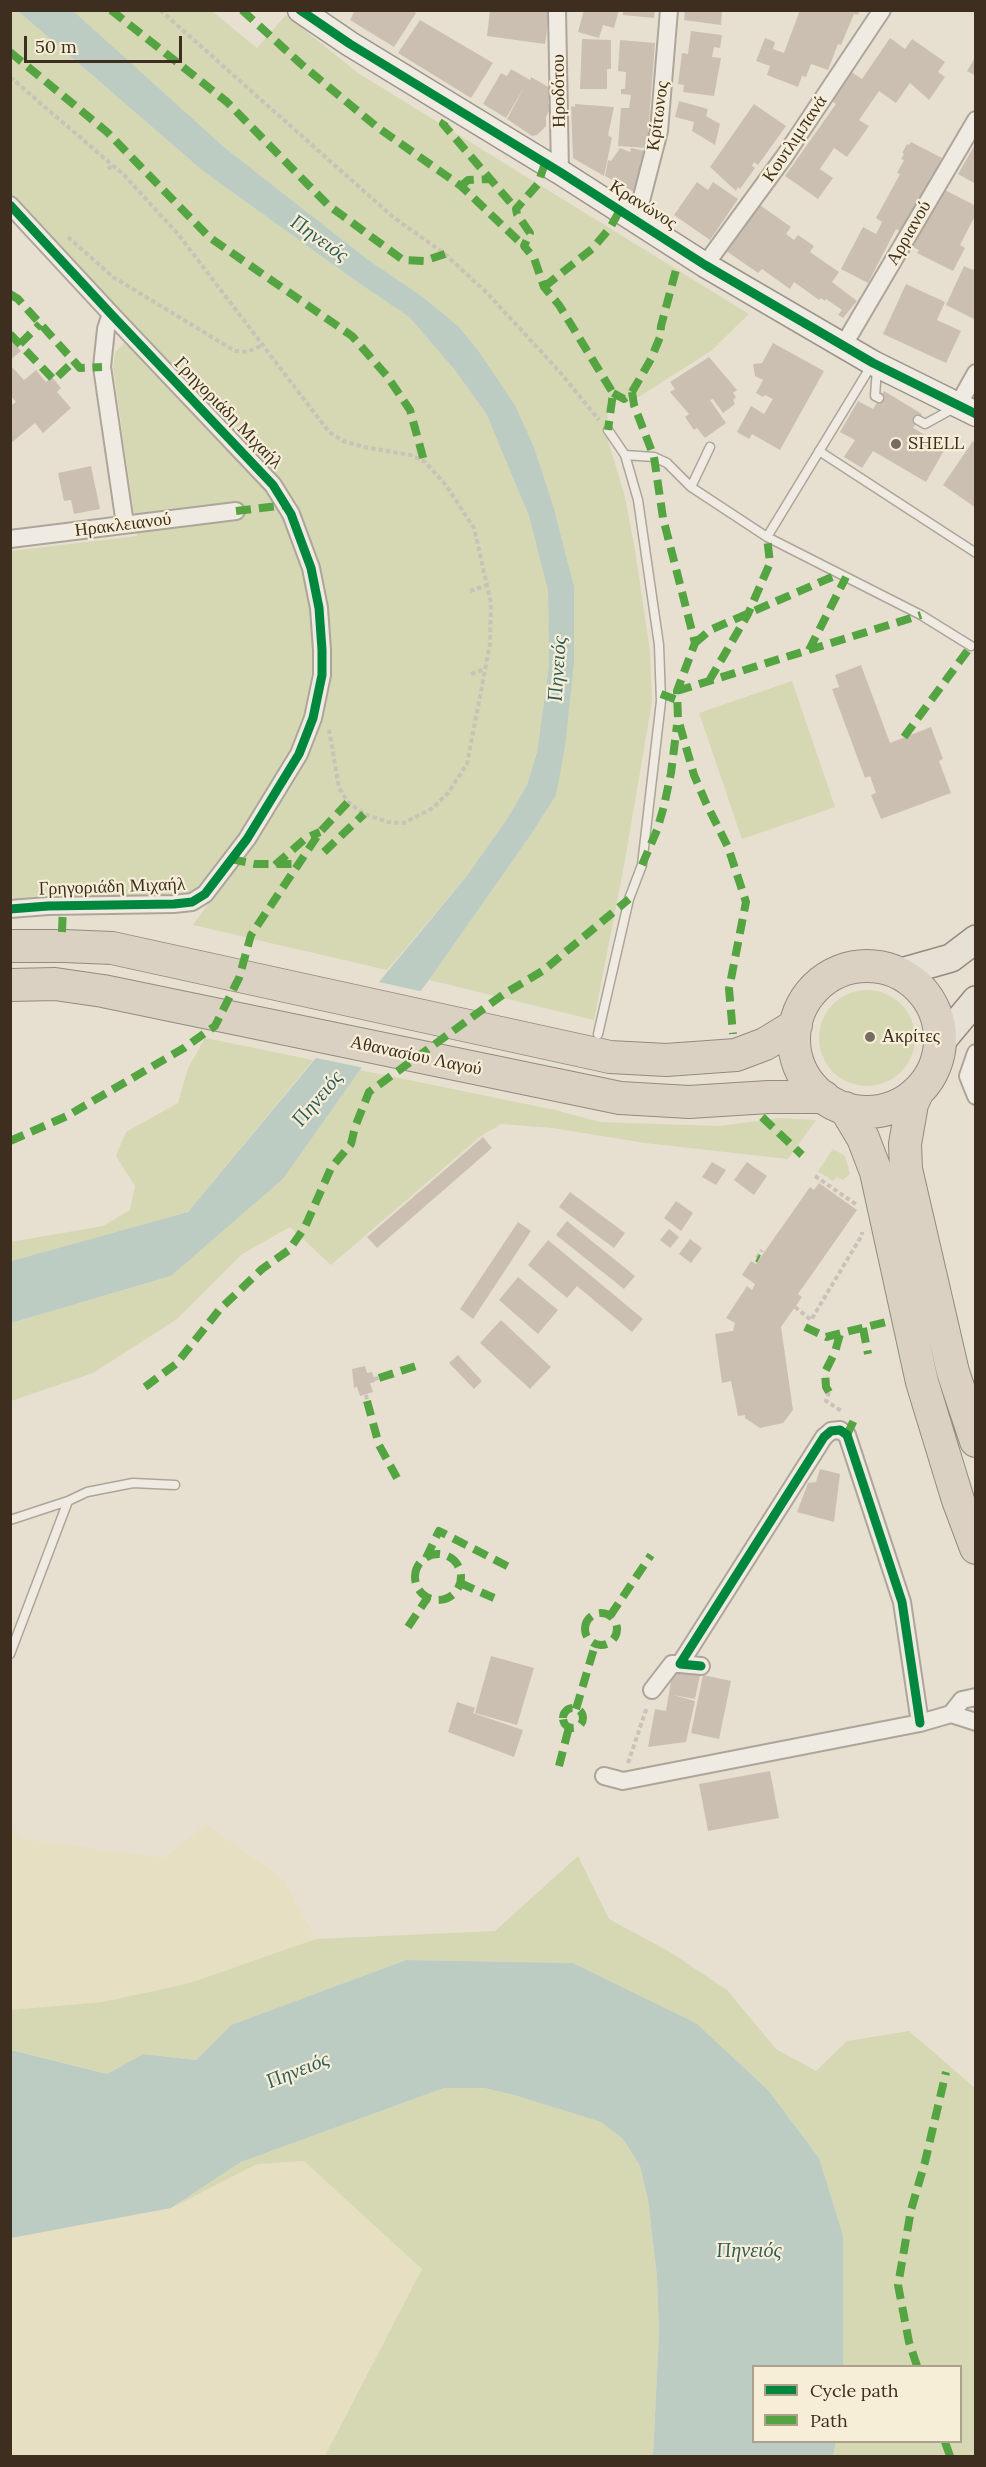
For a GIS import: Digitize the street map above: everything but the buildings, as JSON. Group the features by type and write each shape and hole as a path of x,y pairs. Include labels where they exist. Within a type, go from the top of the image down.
{"highway":[{"path":"10,946 112,948 594,1044 640,1059 719,1058 755,1049 778,1038 796,1025"},
{"path":"835,1102 861,1111 886,1109 908,1099 918,1091 933,1070 940,1043 937,1017 931,1003 911,981 898,973 867,966 851,968 835,974 809,995 796,1025 795,1040 801,1068 807,1080 835,1102 863,1138 876,1172 922,1382 975,1548"},
{"name":"Αθανασίου Λαγού","path":"10,985 55,984 103,991 620,1098 666,1102 792,1096 835,1102"},
{"path":"918,1091 905,1144 906,1169 953,1372 975,1441"}],"main road":[{"path":"898,973 951,957 975,939"},
{"path":"940,1043 975,1000"}],"street":[{"name":"Ηροδότου","path":"557,10 560,172"},
{"name":"Κρίτωνος","path":"636,220 659,131 669,10"},
{"name":"Κουτλιμπανά","path":"705,265 784,157 882,10"},
{"name":"Κρανώνος","path":"301,11 705,265 875,364 966,410"},
{"name":"Αρριανού","path":"843,345 975,120"},
{"name":"Γρηγοριάδη Μιχαήλ","path":"10,205 273,485 291,514 311,568 319,608 322,675 313,718 289,773 247,838 206,894 192,902 174,904 48,906 10,909"},
{"path":"111,314 106,329 102,367 125,524"},
{"path":"966,410 975,373"},
{"name":"Ηρακλειανού","path":"10,539 236,511"},
{"path":"975,1053 968,1076 975,1096"},
{"path":"680,1664 824,1437 831,1431 840,1430 847,1435 902,1602 920,1723"},
{"path":"652,1690 672,1664 701,1666"},
{"path":"951,1714 962,1700 975,1697"},
{"path":"604,1776 622,1781 920,1723 951,1714 975,1722"}],"lane":[{"path":"875,364 875,396 879,398"},
{"path":"767,537 875,364"},
{"path":"918,420 925,424 966,410"},
{"path":"594,1044 629,899 642,865 661,701 659,645 638,500 625,455 608,430"},
{"path":"691,486 710,447"},
{"path":"819,451 975,553"},
{"path":"625,455 654,458 668,463 691,486 767,537 974,644"},
{"path":"10,1520 68,1501 87,1492 133,1483 176,1485"},
{"path":"10,1654 68,1501"}],"path":[{"path":"160,10 393,217 445,254 489,294 559,371 608,430"},
{"path":"10,77 113,165 178,234 329,432 343,441 364,447 410,455 432,468 474,528 491,603 490,644 466,764 448,793 433,808 404,823 388,822 364,814 348,802 339,788 328,727"},
{"path":"108,170 113,165"},
{"path":"67,236 113,277 235,351 247,352 263,345"},
{"path":"470,591 487,585"},
{"path":"471,674 485,668"},
{"path":"814,1176 857,1205 859,1215"},
{"path":"795,1307 811,1320 862,1236 860,1225"},
{"path":"757,1258 762,1250"},
{"path":"374,1379 379,1378"},
{"path":"829,1392 826,1401 844,1413"},
{"path":"366,1395 367,1401"},
{"path":"622,1781 652,1690"}],"shaded area":[{"path":"10,1823 19,1838 164,1858 206,1824 284,1880 316,1939 190,1983 103,2002 11,2010"},
{"path":"304,2161 422,2269 325,2456 11,2456 11,2238 171,2208 257,2164"}],"green space":[{"path":"10,11 18,11 203,171 409,317 454,369 487,415 507,459 529,516 548,591 549,665 537,752 527,785 507,819 466,877 387,970 193,925 301,770 325,700 330,638 328,606 321,572 297,509 11,194"},
{"path":"72,11 212,11 257,48 286,15 358,73 749,314 711,351 637,398 607,401 608,441 624,493 635,550 650,651 652,702 594,1020 429,980 530,836 555,795 565,747 574,586 553,505 534,447 515,405 479,351 459,327 423,297 367,259 224,147"},
{"path":"126,341 257,478 281,515 302,570 310,608 313,662 308,705 291,751 252,819 198,890 189,894 148,899 65,897 11,901 11,551 137,536 113,367 115,353"},
{"path":"792,681 835,807 742,839 699,713"},
{"path":"867,990 886,993 901,1004 912,1019 915,1038 912,1057 901,1072 886,1083 867,1086 848,1083 833,1072 822,1057 819,1038 822,1019 833,1004 848,993"},
{"path":"205,1038 313,1060 188,1212 11,1261 10,1242 103,1226 130,1210 135,1186 116,1156 126,1132 178,1103 188,1068"},
{"path":"360,1070 555,1110 600,1122 719,1126 780,1118 816,1120 788,1159 645,1143 553,1128 501,1124 481,1136 331,1265 290,1227 242,1254 177,1319 93,1373 11,1401 11,1323 171,1276 283,1179"},
{"path":"833,1149 845,1156 850,1174 843,1180 837,1177 833,1181 818,1171"},
{"path":"578,1856 609,1919 670,1952 727,1990 776,2049 816,2071 847,2041 909,2031 975,2088 975,2456 833,2456 836,2443 962,2443 962,2365 843,2365 843,2235 819,2158 768,2090 696,2023 573,1963 406,1960 231,2025 196,2060 143,2054 107,2074 11,2050 10,2010 103,2002 190,1983 316,1939 495,1931"},
{"path":"444,2088 484,2088 601,2122 623,2139 640,2166 648,2200 657,2277 659,2332 653,2456 325,2456 422,2269 304,2161 257,2164 171,2208 241,2162"}],"water":[{"name":"Πηνειός","path":"72,10 224,147 367,259 423,297 459,327 478,350 515,405 534,447 553,505 574,586 574,662 565,747 556,795 429,980 360,1070 283,1179 171,1276 11,1323 11,1261 188,1212 466,877 507,819 527,785 537,752 549,665 548,591 529,516 487,415 454,369 409,317 203,171 18,11"},
{"name":"Πηνειός","path":"406,1960 573,1963 696,2023 768,2090 819,2158 843,2235 843,2365 752,2365 752,2443 836,2443 833,2456 653,2456 659,2332 657,2277 648,2200 640,2166 623,2139 601,2122 514,2095 484,2088 444,2088 241,2162 171,2208 11,2238 11,2050 107,2074 143,2054 196,2060 231,2025"}],"pier":[{"path":"374,981 424,992 365,1068 311,1057"}],"marked path":[{"path":"111,10 227,102 328,205 403,260 424,261 445,254"},
{"path":"242,10 301,64 377,127 461,186 524,246"},
{"path":"10,52 107,132 209,237 352,336 387,376 410,410 424,461"},
{"path":"445,121 443,124 516,209"},
{"path":"545,163 538,184 516,209 530,233 524,246 534,258 544,287 559,305 613,393 608,430"},
{"path":"461,186 468,180 490,179"},
{"path":"544,287 592,249 610,228 620,210"},
{"path":"613,393 624,399 632,392 651,359 660,337 677,266"},
{"path":"10,294 18,299 80,368 102,367"},
{"path":"20,344 40,324"},
{"path":"10,334 54,380 74,361"},
{"path":"632,392 634,405 654,457 663,518 695,643 677,691 678,719 694,775 728,847 746,902 729,989 733,1034"},
{"path":"236,511 286,505"},
{"path":"709,681 748,614 770,563 767,537"},
{"path":"695,643 710,630 839,574"},
{"path":"809,650 846,577"},
{"path":"677,691 921,615"},
{"path":"904,737 971,646"},
{"path":"661,694 677,700"},
{"path":"642,865 657,830 664,806 677,725"},
{"path":"10,1141 67,1116 184,1048 215,1026 239,978 251,935 320,832 348,802"},
{"path":"324,852 364,814"},
{"path":"275,865 306,838 320,832"},
{"path":"231,859 255,864 299,864"},
{"path":"145,1387 176,1364 220,1309 262,1269 289,1250 305,1227 331,1168 351,1144 369,1092 504,994 544,970 629,899"},
{"path":"62,932 63,906"},
{"path":"762,1117 802,1155"},
{"path":"805,1327 826,1337 890,1321"},
{"path":"863,1328 868,1354"},
{"path":"829,1392 826,1387 825,1372 835,1352 840,1334"},
{"path":"379,1378 416,1366"},
{"path":"367,1401 379,1445 397,1478"},
{"path":"847,1435 854,1420"},
{"path":"426,1558 439,1531 511,1568"},
{"path":"438,1554 454,1561 461,1577 454,1593 438,1600 422,1593 415,1577 422,1561 438,1554"},
{"path":"610,1616 651,1555"},
{"path":"460,1583 494,1598"},
{"path":"408,1627 428,1597"},
{"path":"601,1613 612,1618 617,1629 612,1640 601,1645 590,1640 585,1629 590,1618 601,1613"},
{"path":"576,1709 595,1645"},
{"path":"573,1708 580,1711 583,1718 580,1725 573,1728 566,1725 563,1718 566,1711 573,1708"},
{"path":"559,1766 569,1727"},
{"path":"917,2365 909,2342 898,2285 911,2210 946,2072"},
{"path":"945,2443 950,2456"}],"cycle path":[{"path":"300,10 350,44 560,172 705,265 873,363 976,414"},
{"path":"10,205 273,485 291,514 311,568 319,608 322,650 322,675 313,718 299,754 247,839 205,894 192,902 174,904 48,906 10,909"},
{"path":"701,1666 680,1664 824,1437 831,1431 840,1430 847,1435 902,1602 920,1723"}],"place":[{"name":"SHELL","path":"896,444"},
{"name":"Ακρίτες","path":"870,1037"}]}
